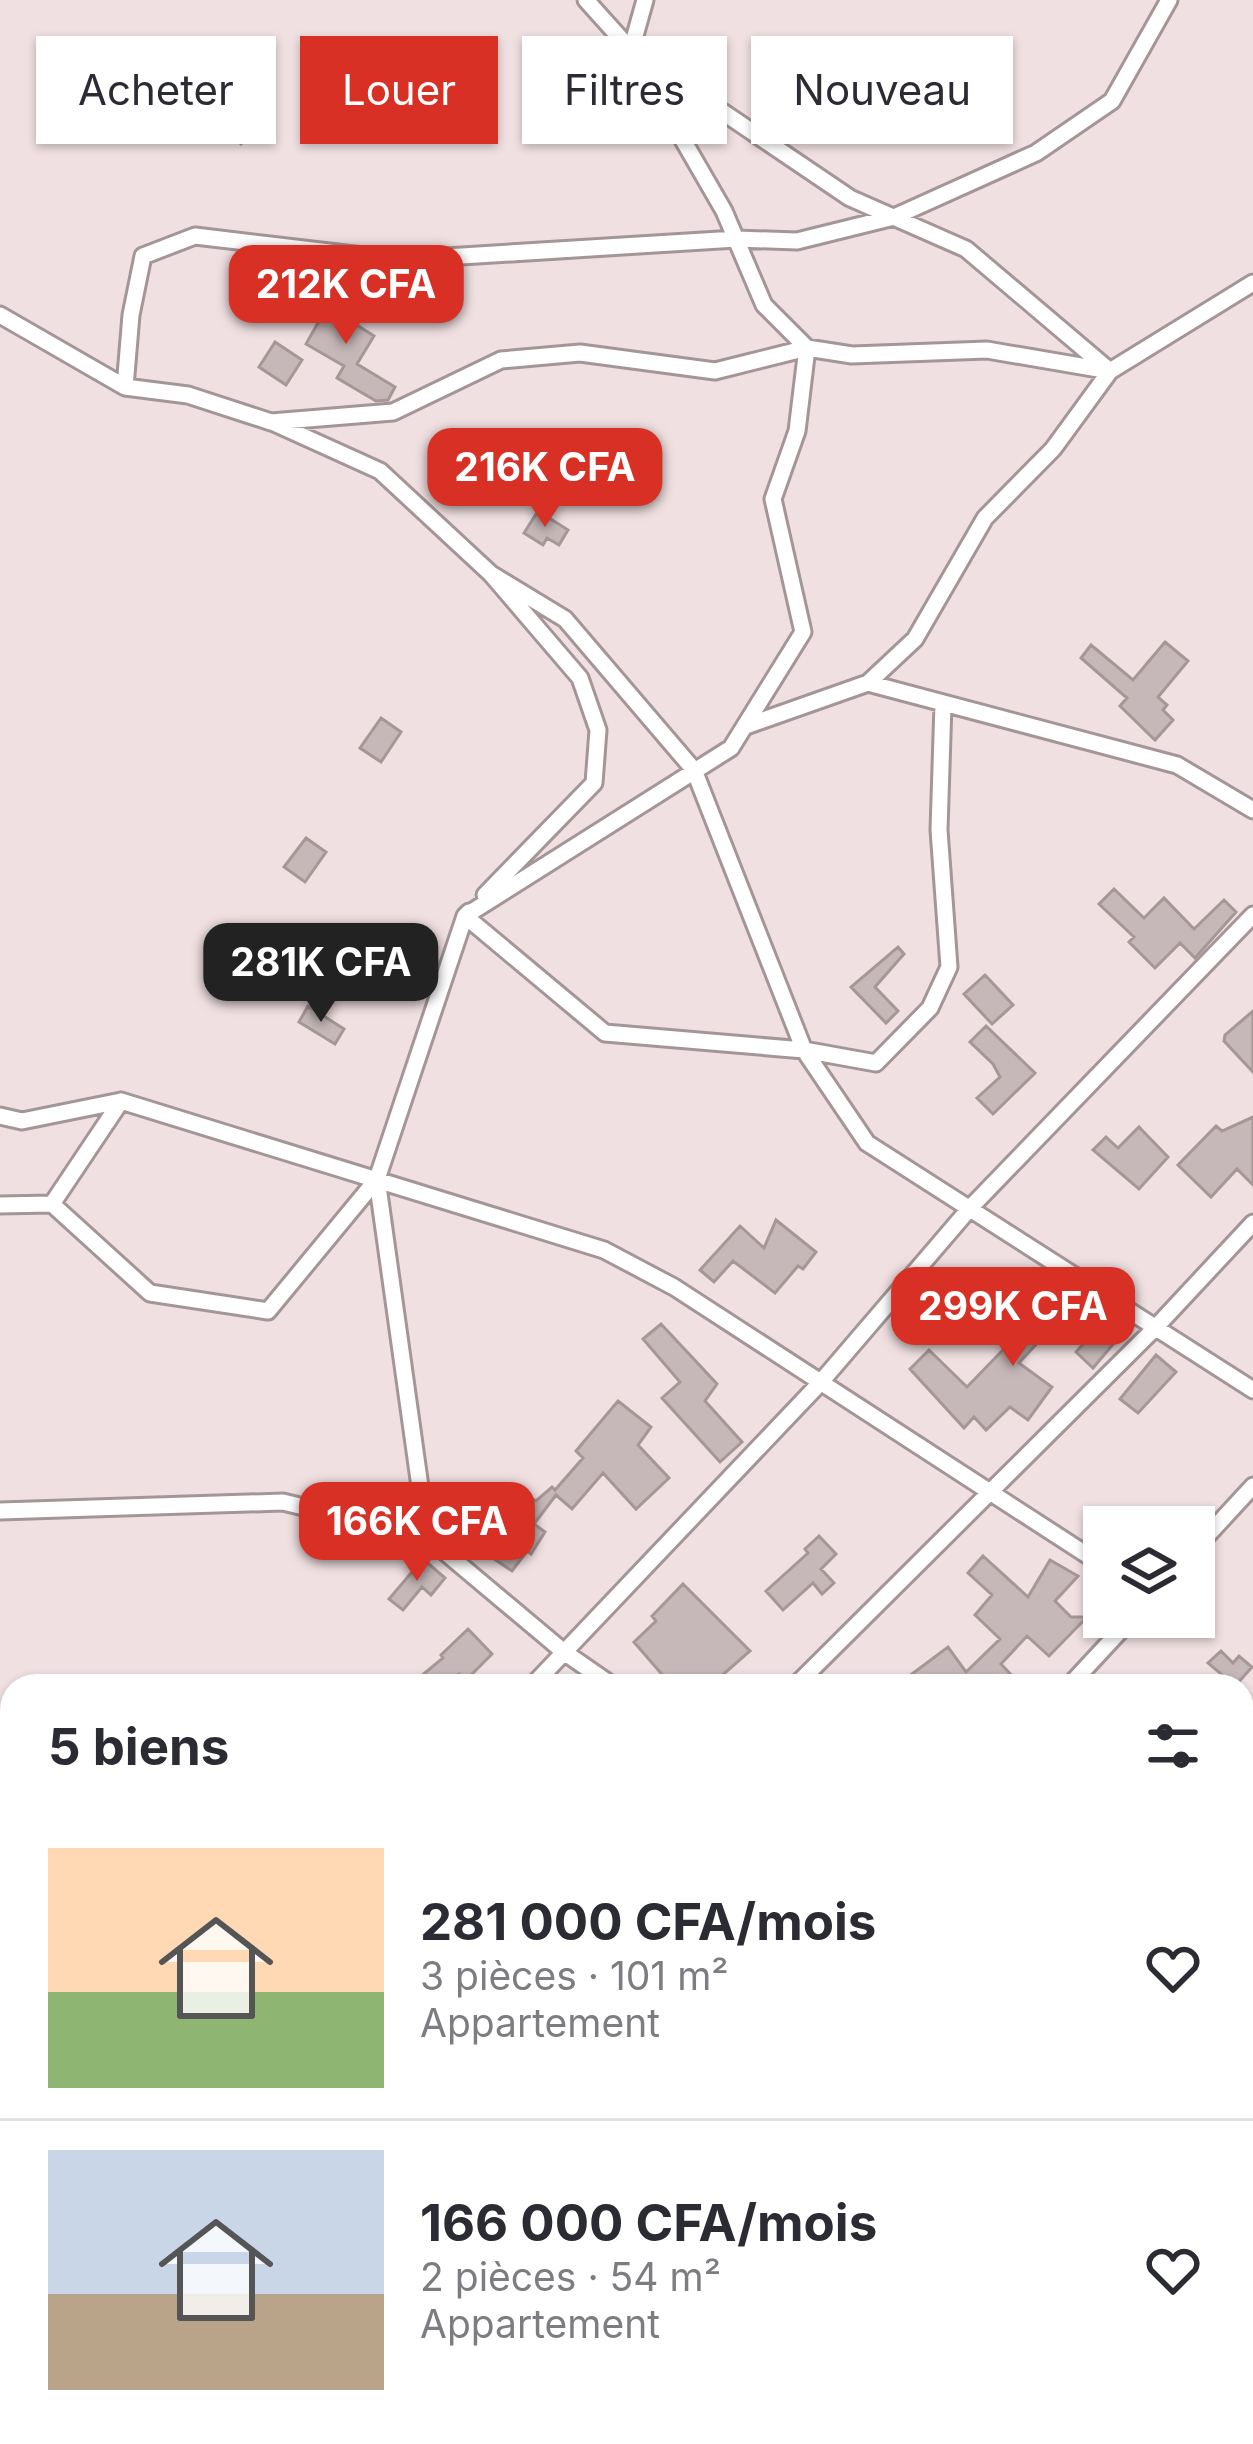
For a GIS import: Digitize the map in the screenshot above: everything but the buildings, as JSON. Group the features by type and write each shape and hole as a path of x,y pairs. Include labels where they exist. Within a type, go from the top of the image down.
{"street":[{"path":"586,0 618,36"},
{"path":"635,36 644,0"},
{"path":"125,387 131,315 143,256 195,236 397,260 736,239 797,241 894,217 1036,153 1112,101 1169,0"},
{"path":"727,115 850,198 966,249 1110,371"},
{"path":"685,144 724,211 764,304 807,348"},
{"path":"746,726 868,683 915,639 985,518 1054,448 1110,371 1253,284"},
{"path":"0,315 125,387 188,395 271,422 380,471 491,574 580,678 598,730 594,783 465,916 377,1179 268,1311 150,1293 52,1204 0,1205"},
{"path":"271,422 394,412 501,360 580,353 715,371 807,348 852,355 987,350 1110,371"},
{"path":"465,916 730,748 803,632 773,499 797,430 807,348"},
{"path":"491,574 565,619 694,770 804,1050 868,1143 1253,1390"},
{"path":"868,683 1177,765 1253,810"},
{"path":"465,916 605,1033 804,1050 876,1063 930,1008 949,967 939,830 943,704"},
{"path":"543,1674 820,1383 970,1208 1253,916"},
{"path":"52,1204 121,1101"},
{"path":"0,1116 22,1121 121,1101 604,1250 674,1287 1083,1553"},
{"path":"377,1179 427,1537"},
{"path":"807,1674 1156,1327 1253,1223"},
{"path":"1215,1527 1253,1486"},
{"path":"0,1510 283,1502 427,1537 596,1674"},
{"path":"1080,1674 1114,1638"}]}
